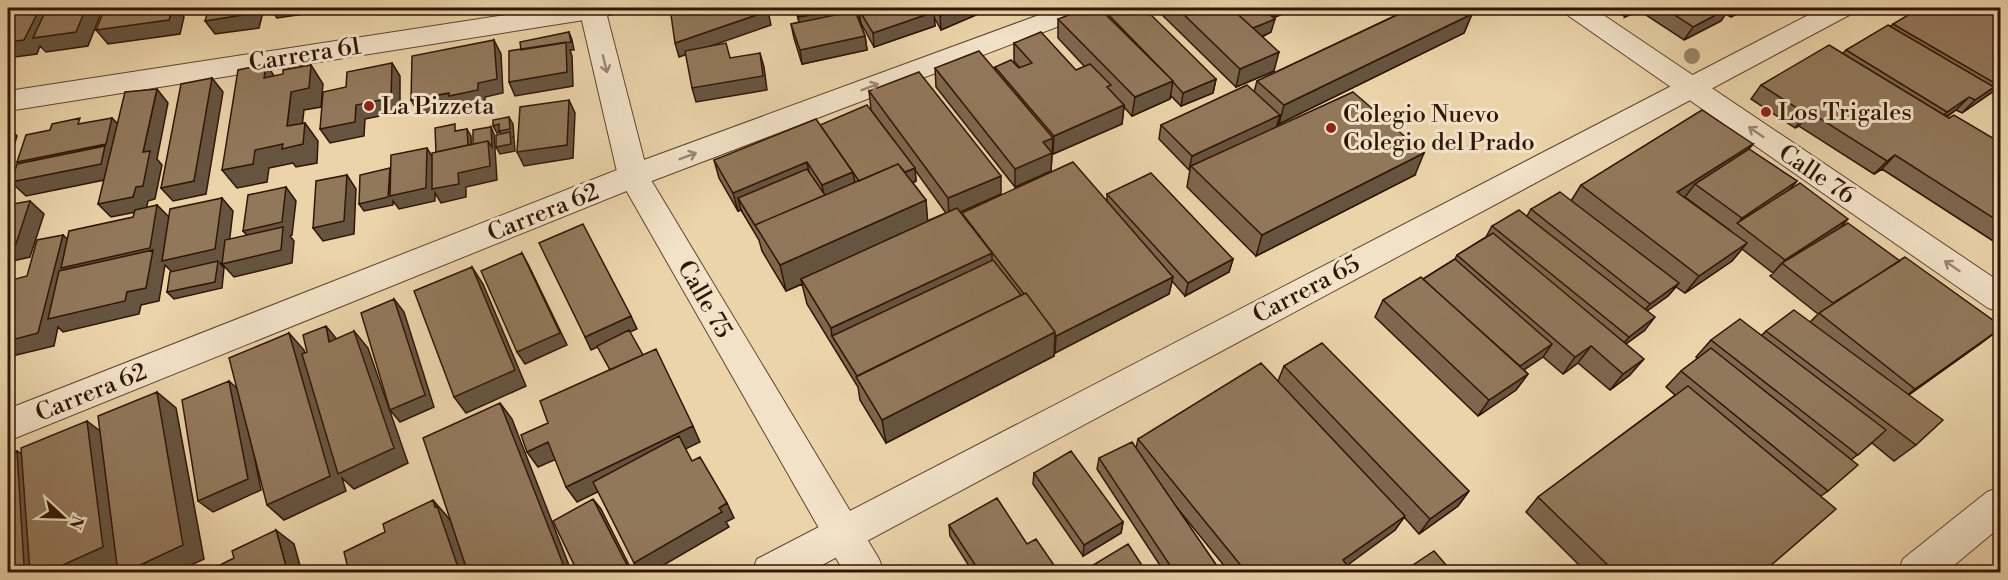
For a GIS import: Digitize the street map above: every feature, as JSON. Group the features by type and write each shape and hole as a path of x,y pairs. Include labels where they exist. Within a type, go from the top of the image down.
{"street":[{"name":"Calle 75","path":"595,8 633,176 865,573"},
{"name":"Carrera 61","path":"8,101 595,8"},
{"name":"Carrera 62","path":"8,425 633,176 1082,8"},
{"name":"Calle 76","path":"1575,8 2001,299"},
{"name":"Carrera 65","path":"771,573 1842,8"},
{"path":"1917,573 2001,504"}],"building":[{"path":"8,8 40,8 24,40 8,42"},
{"path":"47,8 86,8 76,32 33,38"},
{"path":"105,8 173,8 169,20 96,30"},
{"path":"209,8 251,8 249,14 205,21"},
{"path":"670,8 767,8 768,11 675,43"},
{"path":"796,8 852,8 798,17"},
{"path":"930,8 934,12 873,33 859,10"},
{"path":"936,8 960,8 940,16"},
{"path":"1087,8 1099,8 1173,81 1135,97 1058,19"},
{"path":"1102,8 1144,8 1216,79 1183,93"},
{"path":"1177,8 1231,8 1279,52 1240,69"},
{"path":"1231,8 1262,8 1275,19 1253,28"},
{"path":"1412,8 1464,8 1472,14 1284,105 1257,81"},
{"path":"1664,8 1729,8 1693,27"},
{"path":"1920,8 2001,8 2001,81 1996,84 1893,24"},
{"path":"855,11 865,36 800,50 791,24"},
{"path":"1888,25 1994,87 1975,100 1969,97 1947,112 1846,50"},
{"path":"569,32 571,42 521,50 520,42"},
{"path":"1041,32 1076,70 1090,64 1111,85 1107,87 1124,105 1054,136 995,67 1011,60 1019,68 1032,63 1014,43"},
{"path":"494,40 497,79 478,83 478,90 411,100 412,56"},
{"path":"566,42 567,72 509,82 509,51"},
{"path":"726,43 730,58 760,53 763,76 692,88 685,51"},
{"path":"1829,45 1949,118 1954,115 2001,143 2001,152 1998,153 2001,154 2001,223 1895,155 1887,161 1810,112 1806,114 1761,85"},
{"path":"979,51 1053,138 1043,142 1052,153 1015,169 935,68"},
{"path":"392,63 391,98 356,105 355,122 320,129 323,92 346,87 347,72"},
{"path":"266,64 264,78 283,74 283,70 311,65 309,88 291,92 287,126 305,123 303,144 282,149 283,144 255,150 253,164 222,170 238,70"},
{"path":"919,72 1001,176 948,198 869,91"},
{"path":"212,78 194,181 161,188 181,84"},
{"path":"1247,85 1280,115 1192,156 1161,125"},
{"path":"157,89 143,152 150,151 143,186 136,187 133,197 98,204 125,92"},
{"path":"1353,92 1424,153 1262,235 1191,166"},
{"path":"569,100 567,145 517,152 520,107"},
{"path":"867,105 915,168 905,172 898,164 859,181 820,125"},
{"path":"1702,110 1753,144 1677,192 1747,243 1699,276 1581,185"},
{"path":"509,117 510,129 499,131 499,124 493,126 493,120"},
{"path":"80,118 78,124 112,118 106,144 17,162 26,135 50,130 52,124"},
{"path":"816,119 853,172 822,185 807,162 733,193 714,160"},
{"path":"455,124 455,131 467,129 468,145 436,152 435,128"},
{"path":"491,127 492,147 488,141 473,144 473,130"},
{"path":"510,132 511,144 496,147 496,135"},
{"path":"488,141 490,166 458,173 459,184 432,189 432,153"},
{"path":"105,146 101,164 11,182 17,164"},
{"path":"427,148 426,188 390,196 391,155"},
{"path":"1749,149 1797,181 1742,218 1695,184"},
{"path":"1073,162 1173,277 1056,336 1026,293 1024,294 962,213"},
{"path":"898,164 926,200 780,265 755,225"},
{"path":"390,168 388,197 359,204 360,175"},
{"path":"807,169 825,195 755,225 756,227 738,198"},
{"path":"1151,173 1233,259 1188,283 1107,194"},
{"path":"347,175 344,221 313,228 316,181"},
{"path":"1800,183 1848,219 1785,260 1737,223"},
{"path":"286,187 282,222 243,231 248,195"},
{"path":"1560,192 1679,283 1650,304 1531,209"},
{"path":"222,198 215,249 162,261 170,209"},
{"path":"30,201 16,244 8,246 8,205"},
{"path":"157,205 150,248 61,268 69,231 133,217 135,210"},
{"path":"957,208 992,253 831,328 801,279"},
{"path":"1519,210 1655,317 1629,337 1492,226"},
{"path":"1848,223 1900,261 1833,303 1782,263"},
{"path":"583,224 631,316 585,337 539,243"},
{"path":"283,227 281,250 222,264 225,240"},
{"path":"1493,233 1644,359 1623,374 1591,346 1575,357 1457,255"},
{"path":"63,235 38,333 8,341 8,281 27,276 37,240"},
{"path":"153,250 146,288 127,292 125,301 48,319 59,271"},
{"path":"522,253 560,333 517,352 481,271"},
{"path":"1905,257 2001,326 1915,389 1819,313"},
{"path":"1455,259 1552,344 1520,366 1423,279"},
{"path":"993,260 1021,295 857,376 832,336"},
{"path":"218,261 215,282 167,292 170,272"},
{"path":"472,267 515,370 454,397 414,291"},
{"path":"1421,277 1528,374 1489,400 1383,300"},
{"path":"1026,293 1055,332 882,420 856,377"},
{"path":"394,299 425,395 390,410 361,313"},
{"path":"1794,310 1943,420 1916,445 1766,331"},
{"path":"1740,319 1886,430 1858,455 1711,340"},
{"path":"326,326 329,342 354,331 394,448 338,474 302,354 307,352 303,335"},
{"path":"629,330 643,355 610,370 597,346"},
{"path":"289,333 330,476 267,505 229,358"},
{"path":"1322,343 1469,491 1430,519 1284,366"},
{"path":"1711,348 1858,465 1828,491 1681,371"},
{"path":"656,349 693,426 566,487 548,442 527,452 521,435 548,423 540,401"},
{"path":"1261,363 1405,516 1343,560 1353,573 1247,573 1138,439"},
{"path":"229,381 248,479 198,501 182,400"},
{"path":"1688,386 1836,509 1762,573 1616,573 1538,497"},
{"path":"157,392 183,545 123,573 118,573 98,416"},
{"path":"500,403 563,564 547,573 468,573 423,438"},
{"path":"87,421 103,547 45,573 30,573 21,448"},
{"path":"679,436 692,461 700,457 727,503 719,508 722,512 634,563 593,482"},
{"path":"1132,442 1219,569 1213,573 1175,573 1099,458"},
{"path":"17,451 24,565 8,572 8,455"},
{"path":"1071,451 1123,522 1084,545 1034,473"},
{"path":"997,498 1027,544 1036,539 1058,571 1056,573 965,573 976,566 949,525"},
{"path":"593,499 630,571 627,573 578,573 553,521"},
{"path":"433,500 460,573 349,573 344,552 385,532 383,524"},
{"path":"276,530 288,573 204,573 234,558 232,551"},
{"path":"1128,544 1147,573 1080,573"},
{"path":"1434,551 1453,573 1401,573"}],"place":[{"name":"La Pizzeta","path":"369,106"},
{"name":"Los Trigales","path":"1766,112"},
{"name":"Colegio Nuevo Colegio del Prado","path":"1331,128"}]}
